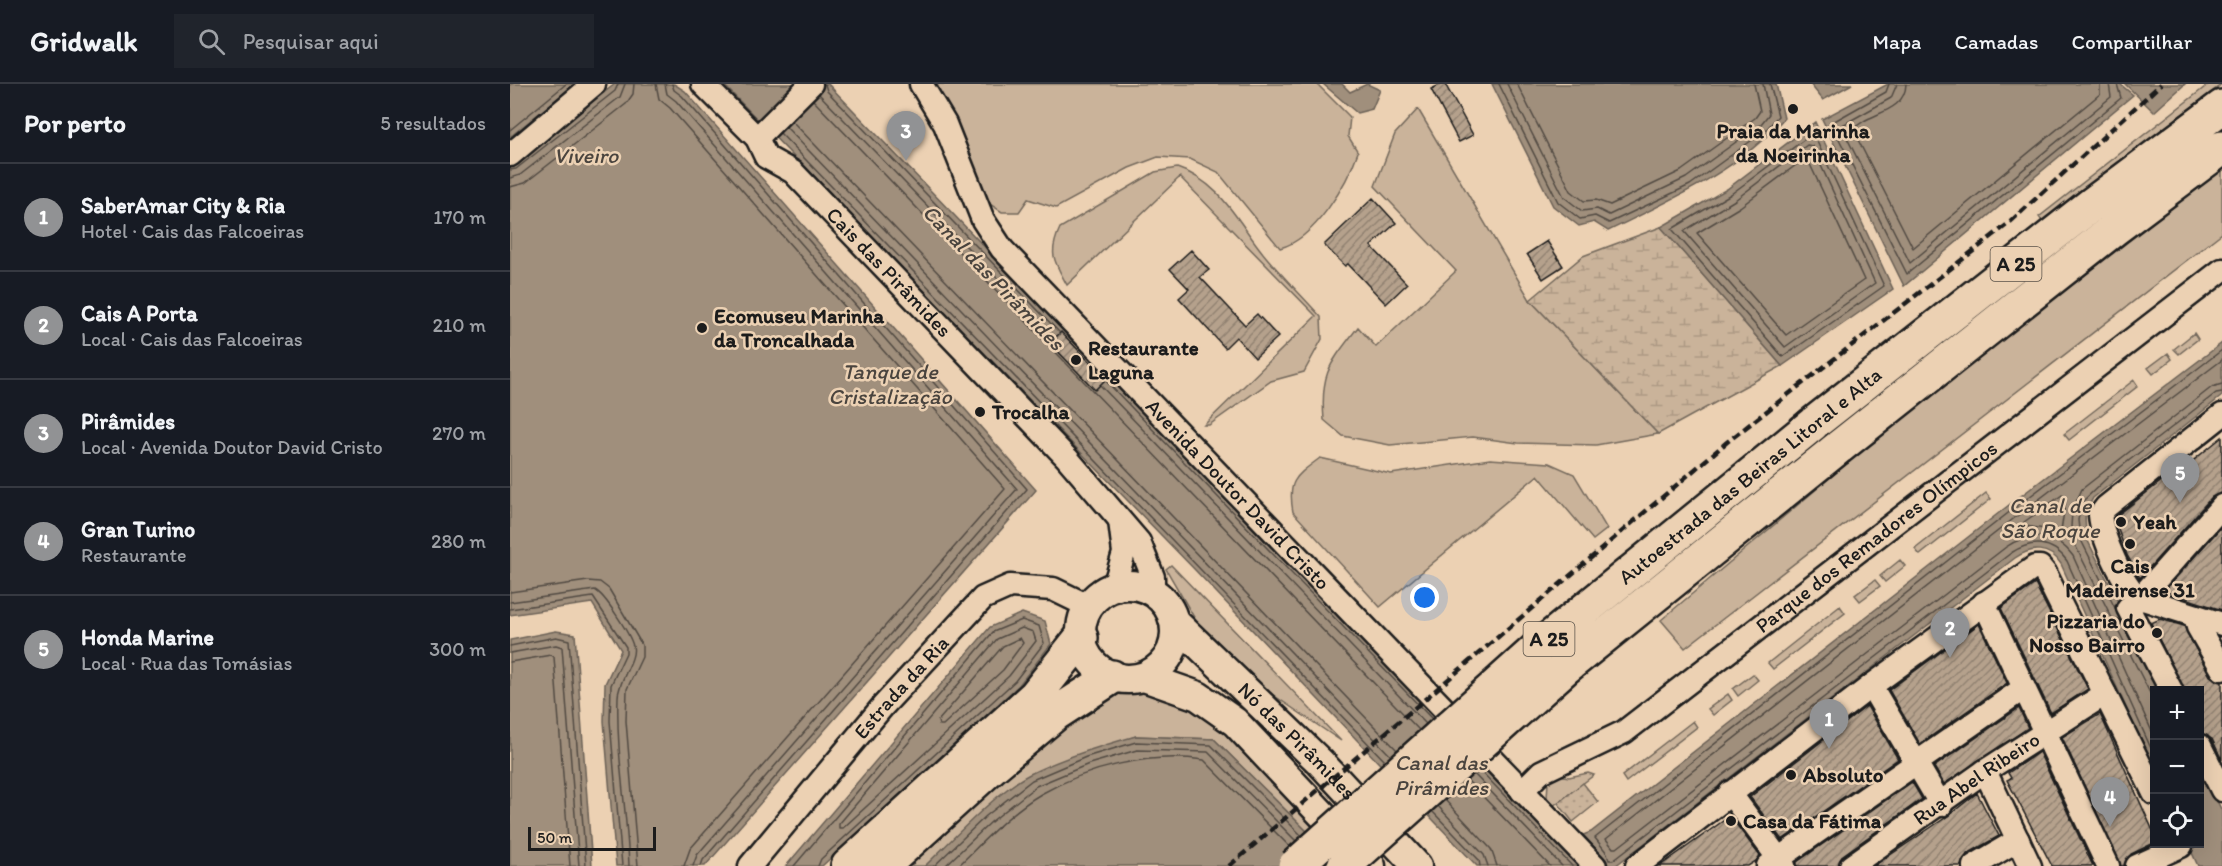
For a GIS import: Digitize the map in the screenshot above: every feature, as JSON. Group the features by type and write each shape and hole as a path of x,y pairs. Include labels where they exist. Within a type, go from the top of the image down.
{"highway":[{"name":"Autoestrada das Beiras Litoral e Alta","path":"1294,866 1539,647 1813,424 2081,212 2222,107"},
{"name":"Autoestrada das Beiras Litoral e Alta","path":"1344,866 1565,668 2114,229 2222,148"},
{"path":"848,866 1035,696 1081,638"},
{"path":"883,866 993,766 1055,714 1128,677"}],"main road":[{"path":"1081,638 1080,626 1088,606 1095,597 1114,587 1139,586 1154,592"},
{"name":"Nó das Pirâmides","path":"1154,592 1165,602 1174,621 1320,762 1417,866"},
{"path":"1128,677 1157,670 1167,659 1174,645 1174,621"},
{"name":"Nó das Pirâmides","path":"1081,638 1087,657 1098,669 1198,696 1235,722 1371,866"}],"street":[{"path":"510,155 594,84"},
{"name":"Cais das Pirâmides","path":"703,84 761,134 766,157 793,172 1067,458 1139,542 1153,577 1154,592"},
{"path":"761,134 811,84"},
{"name":"Avenida Doutor David Cristo","path":"921,84 945,124 984,220 1002,249 1595,866"},
{"name":"Parque dos Remadores Olímpicos","path":"1522,790 1541,772 1624,732 2222,270"},
{"path":"2222,415 2106,507 2100,515 2106,540 2131,591 2140,598 2222,624"},
{"path":"2169,686 2128,608 2140,598 2222,506"},
{"path":"1114,587 1124,553 1120,521"},
{"path":"1637,866 1730,792 1871,686 2031,569 2040,567 2047,576 2150,784"},
{"name":"Estrada da Ria","path":"750,866 883,706 983,598 1010,586 1053,589 1088,606"},
{"path":"1984,603 2108,866"},
{"path":"2195,616 2198,627 2222,669"},
{"path":"1871,686 1941,805"},
{"path":"1730,792 1777,864 2024,688"},
{"name":"Rua Abel Ribeiro","path":"1851,866 1941,805 1985,771 2105,694"},
{"path":"2204,756 2222,790"},
{"path":"1985,771 2030,866"},
{"path":"1974,866 2018,840"},
{"path":"2137,866 2184,852"}],"green space":[{"path":"937,84 1317,84 1350,117 1348,136 1358,152 1346,179 1328,209 1305,234 1293,243 1280,248 1218,172 1190,159 1158,157 1129,168 1056,208 1028,199 1019,212 1002,212 985,201"},
{"path":"2209,84 2222,84 2042,221 2039,217"},
{"path":"1418,109 1530,300 1658,434 1596,445 1518,443 1473,437 1390,445 1343,436 1324,420 1324,390 1329,369 1358,327 1376,347 1456,271 1375,186 1395,134"},
{"path":"1177,168 1193,175 1218,194 1267,258 1321,317 1322,339 1304,372 1271,381 1209,425 1204,425 1316,316 1180,177 1067,285 1054,257 1054,244 1060,228 1155,172"},
{"path":"2222,169 2222,233 1685,648 1661,620 1914,407"},
{"path":"1661,227 1782,366 1658,434 1530,300 1583,256"},
{"path":"2194,333 2198,339 2179,354 2174,349"},
{"path":"2168,353 2172,359 2153,374 2148,368"},
{"path":"2134,380 2138,386 2069,440 2064,434"},
{"path":"1320,458 1391,474 1490,459 1549,463 1574,474 1607,529 1593,540 1538,475 1380,607 1293,512 1291,493 1295,480"},
{"path":"1986,493 1991,499 1920,555 1915,549"},
{"path":"1900,560 1905,566 1885,582 1880,576"},
{"path":"1171,565 1341,741 1257,684 1203,633 1166,569"},
{"path":"1875,580 1880,586 1860,601 1855,595"},
{"path":"1840,606 1845,613 1773,669 1768,663"},
{"path":"1753,674 1758,680 1738,696 1733,689"},
{"path":"1131,691 1155,695 1176,703 1218,726 1354,866 1342,866 1214,739 1136,736 1029,775 982,812 925,866 899,866 985,787 1107,694"},
{"path":"1728,694 1732,700 1713,715 1708,709"},
{"path":"1693,721 1697,727 1626,782 1622,776"},
{"path":"1588,773 1594,775 1553,806 1547,798 1548,782 1558,775 1569,777"},
{"path":"1583,783 1598,802 1573,822 1558,803"}],"water":[{"path":"510,84 575,84 510,137"},
{"name":"Ecomuseu Marinha da Troncalhada","path":"615,84 674,84 685,91 1036,490 705,866 616,866 604,721 605,684 621,650 592,603 510,615 510,166"},
{"name":"Canal das Pirâmides","path":"723,84 828,84 1580,866 1477,866 1196,571"},
{"path":"1323,84 1342,84 1350,92 1367,84 1380,90 1372,109 1357,113"},
{"path":"1492,84 1776,84 1784,118 1766,137 1725,169 1679,196 1608,231 1594,222 1579,226 1553,206"},
{"path":"1810,84 1852,84 1823,100"},
{"path":"1888,84 2120,84 2133,95 1904,286 1822,119"},
{"path":"2125,84 2185,84 2154,112"},
{"path":"1815,122 1893,289 1782,366 1661,227 1727,189"},
{"name":"Canal de São Roque","path":"2222,343 2222,396 2093,498 2085,513 2086,537 2160,686 2150,686 2150,760 2061,564 2045,551 2033,550 2015,558 1615,866 1592,866 1603,857 1583,835 1591,832 2009,505"},
{"path":"1022,613 1045,621 1051,644 1019,685 822,866 786,866 990,627"},
{"path":"556,631 575,634 592,866 510,866 510,640"},
{"path":"1136,736 1214,739 1342,866 925,866 976,816 1017,782 1069,757"},
{"path":"2204,774 2222,811 2222,866 2198,866 2190,848 2204,848"}],"building":[{"path":"1445,84 1473,135 1459,142 1431,89"},
{"path":"1373,198 1396,223 1371,246 1407,284 1386,304 1348,264 1345,266 1324,245"},
{"path":"1547,241 1563,266 1543,279 1527,254"},
{"path":"1191,250 1209,270 1200,277 1245,325 1257,314 1278,337 1255,358 1236,337 1225,348 1179,298 1189,289 1170,269"},
{"path":"1061,332 1106,379 1095,390 1050,343"},
{"path":"2222,437 2222,493 2212,497 2140,578 2127,555 2114,518 2168,476 2179,472"},
{"path":"2222,526 2222,610 2164,591"},
{"path":"2035,584 2088,689 2051,713 2001,608"},
{"path":"2160,619 2184,626 2210,676 2222,682 2222,760 2212,739 2204,735 2204,686 2182,686 2151,623"},
{"path":"1979,624 2007,683 1920,744 1889,690"},
{"path":"1867,706 1898,759 1782,840 1750,797"},
{"path":"2019,708 2028,728 1944,784 1934,767"},
{"path":"2100,714 2150,824 2150,845 2131,854 2124,866 2121,866 2062,737"},
{"path":"2039,752 2093,866 2052,866 2007,780 2011,778 2008,773"},
{"path":"1912,782 1922,799 1843,855 1838,866 1797,866 1797,862"},
{"path":"1977,793 1999,836 1967,854 1961,866 1874,866 1948,816"},
{"path":"1730,816 1760,856 1756,861 1748,866 1660,866"}],"railway":[{"path":"1229,866 1727,442 2008,224 2161,84"}],"place":[{"name":"Praia da Marinha da Noeirinha","path":"1793,109"},
{"name":"Pirâmides","path":"906,161"},
{"name":"Ecomuseu Marinha da Troncalhada","path":"702,328"},
{"name":"Restaurante Laguna","path":"1076,360"},
{"name":"Trocalha","path":"980,412"},
{"name":"Honda Marine","path":"2180,503"},
{"name":"Yeah","path":"2121,522"},
{"name":"Cais Madeirense 31","path":"2130,544"},
{"name":"Pizzaria do Nosso Bairro","path":"2157,633"},
{"name":"Cais A Porta","path":"1950,658"},
{"name":"SaberAmar City & Ria","path":"1829,749"},
{"name":"Absoluto","path":"1791,775"},
{"name":"Casa da Fátima","path":"1731,821"},
{"name":"Gran Turino","path":"2110,827"}],"water label":[{"name":"Viveiro","path":"586,155"},
{"name":"Tanque de Cristalização","path":"890,384"}]}
